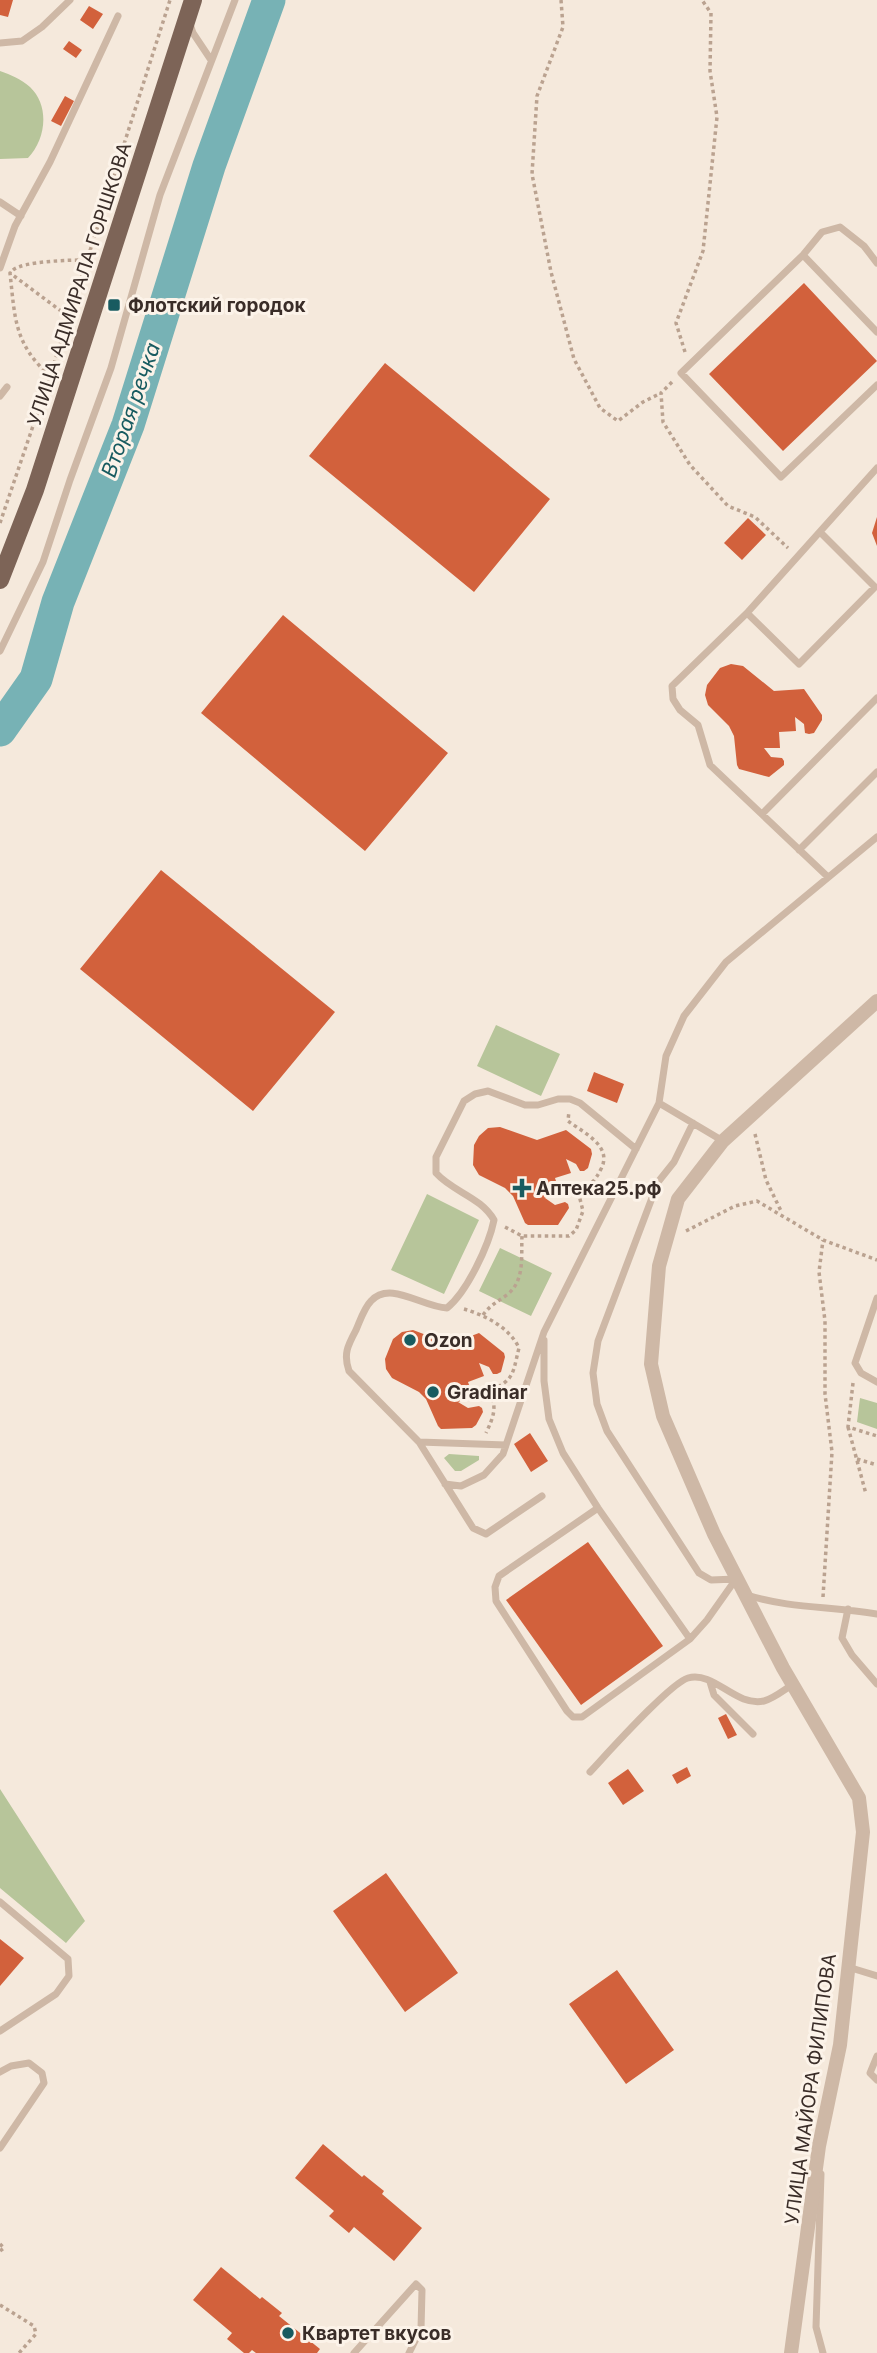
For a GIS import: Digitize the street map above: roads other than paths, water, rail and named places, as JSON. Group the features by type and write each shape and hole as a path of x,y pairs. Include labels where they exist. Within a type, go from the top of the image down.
{"main road":[{"name":"УЛИЦА АДМИРАЛА ГОРШКОВА","path":"0,580 35,490 190,9"}],"street":[{"name":"УЛИЦА МАЙОРА ФИЛИПОВА","path":"791,2353 819,2146 840,2045 863,1832 859,1798 744,1594 663,1416 652,1364 654,1313 659,1266 678,1199 723,1141 877,1001"}],"lane":[{"path":"0,43 22,41 62,4 70,0"},
{"path":"0,651 43,562 111,368 160,195 235,0"},
{"path":"190,9 193,33 211,60"},
{"path":"0,268 21,216 50,162 118,16"},
{"path":"0,202 21,216"},
{"path":"877,263 864,246 840,227 822,232 803,255 688,363 681,373 781,477 877,385"},
{"path":"803,255 877,332"},
{"path":"0,396 7,387"},
{"path":"828,877 710,765 698,724 680,710 673,699 672,686 747,613 877,468"},
{"path":"747,613 799,664 875,587 820,532"},
{"path":"762,814 877,698"},
{"path":"799,850 877,772"},
{"path":"445,1484 461,1486 484,1475 503,1454 544,1332 659,1103 666,1056 684,1016 726,962 877,837"},
{"path":"542,1496 486,1534 473,1528 419,1442 349,1371 345,1350 369,1302 381,1293 393,1291 433,1308 447,1308 458,1300 491,1233 494,1220 487,1207 446,1184 436,1173 436,1157 464,1101 475,1094 488,1091 525,1105 570,1099 580,1102 636,1149"},
{"path":"659,1103 723,1141"},
{"path":"693,1123 674,1162 658,1182 636,1235 598,1341 593,1373 597,1404 607,1431 699,1573 711,1580 737,1579"},
{"path":"877,1298 855,1363 861,1373 877,1382"},
{"path":"544,1332 544,1381 549,1419 563,1453 598,1508 690,1639"},
{"path":"419,1442 506,1445"},
{"path":"598,1508 499,1576 495,1587 496,1601 566,1711 573,1717 582,1717 690,1639 737,1579"},
{"path":"744,1594 772,1603 877,1614"},
{"path":"848,1609 842,1637 852,1655 877,1684"},
{"path":"590,1772 668,1691 686,1678 701,1677 750,1701 765,1700 793,1684"},
{"path":"710,1682 714,1695 753,1734"},
{"path":"0,1902 68,1959 69,1976 56,1994 0,2031"},
{"path":"848,1967 877,1976"},
{"path":"877,2056 870,2073 877,2080"},
{"path":"0,2072 11,2066 29,2063 42,2073 44,2083 0,2148"},
{"path":"819,2146 822,2188 816,2327 823,2353"},
{"path":"354,2353 416,2284 422,2290 421,2329 409,2353"}],"waterway":[{"name":"Вторая речка","path":"0,730 36,679 58,602 128,425 209,166 269,0"}],"place":[{"name":"Флотский городок","path":"114,305"},
{"name":"Аптека25.рф","path":"522,1188"},
{"name":"Ozon","path":"410,1340"},
{"name":"Gradinar","path":"433,1392"},
{"name":"Квартет вкусов","path":"288,2333"}]}
